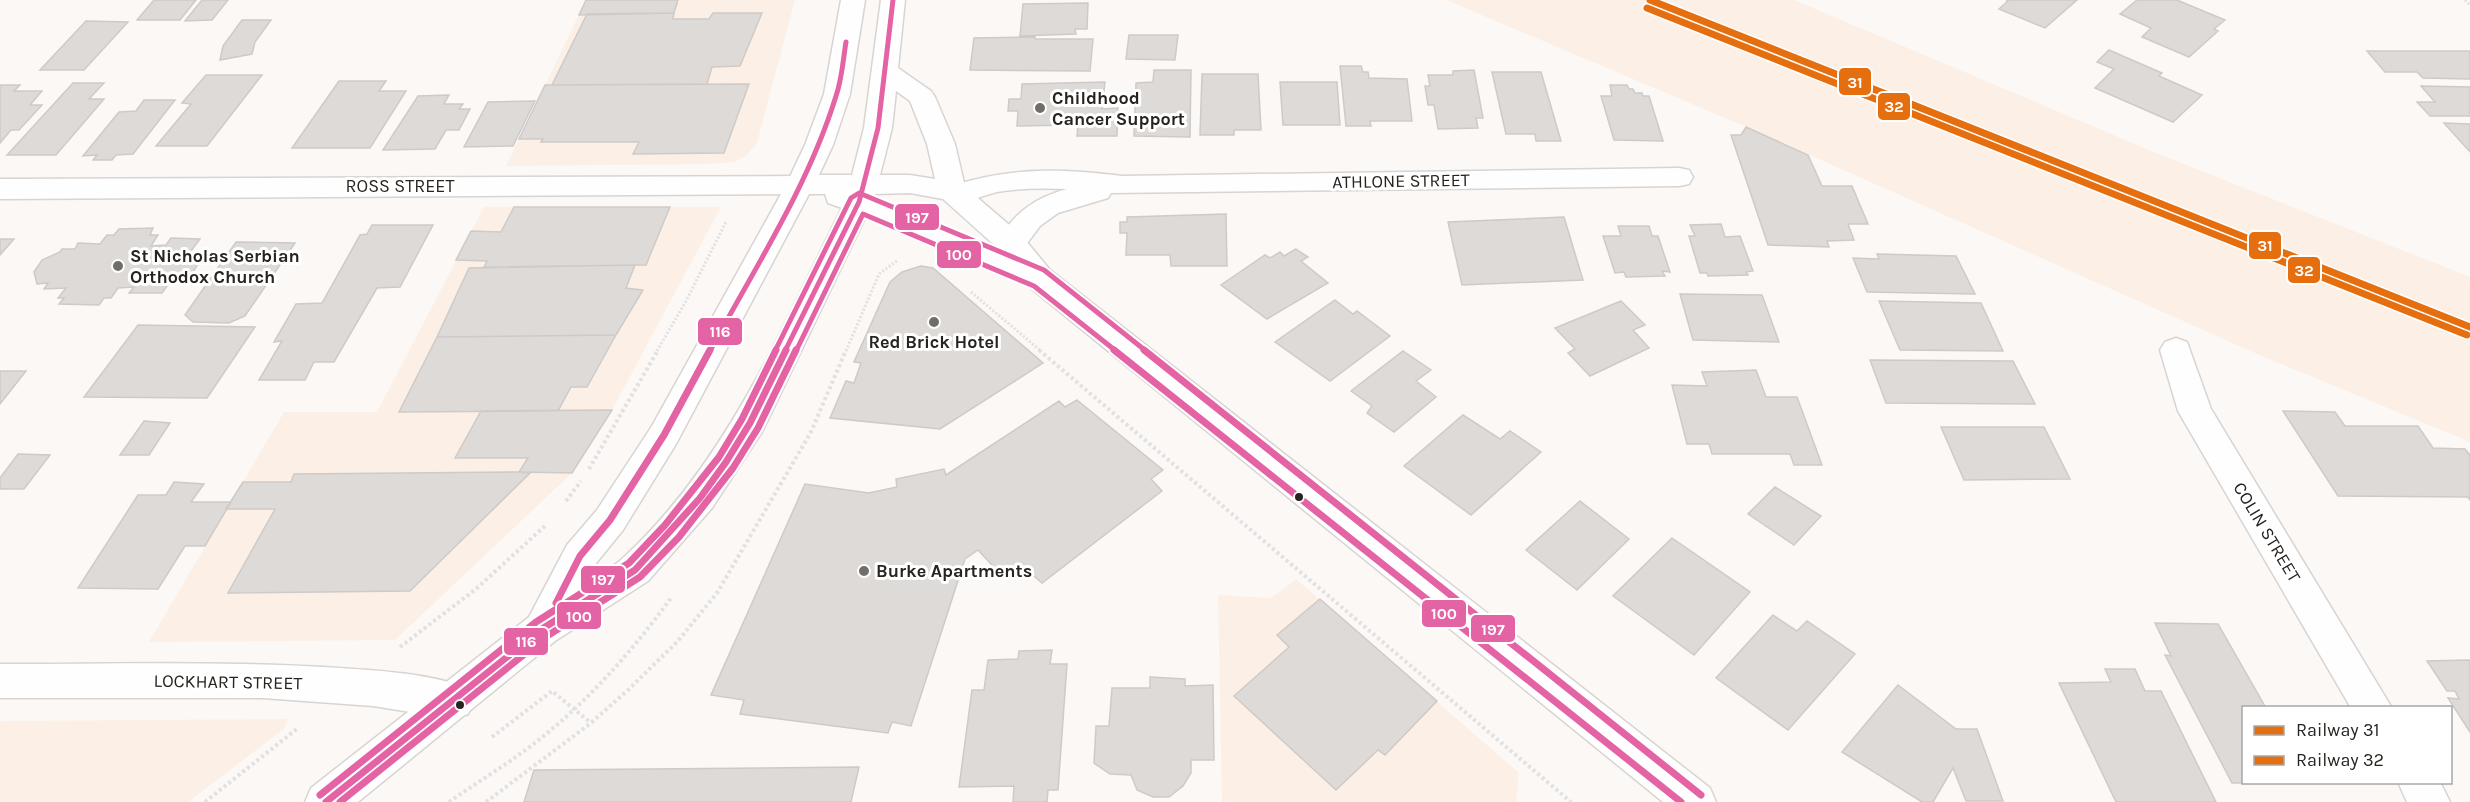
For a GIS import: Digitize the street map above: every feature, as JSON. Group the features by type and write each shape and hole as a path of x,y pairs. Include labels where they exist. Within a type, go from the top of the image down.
{"street":[{"path":"542,630 580,556 610,520 664,435 800,185 819,145 837,94 853,0"},
{"path":"326,802 542,630 635,570 707,489 750,423 862,193 878,128 893,0"},
{"path":"885,71 922,98 941,144 955,193"},
{"name":"ATHLONE STREET","path":"955,193 986,184 1065,178 1123,186 1679,177"},
{"name":"ROSS STREET","path":"0,189 800,185 862,193"},
{"path":"862,193 920,185 955,193 1011,243 1039,278 1695,802"},
{"name":"ATHLONE STREET","path":"1011,243 1032,215 1052,202 1123,186"},
{"path":"862,193 925,229 980,255 1039,278"},
{"name":"COLIN STREET","path":"2176,350 2195,411 2372,706"},
{"name":"LOCKHART STREET","path":"0,681 263,681 373,688 454,701"},
{"path":"2419,784 2429,802"}],"path":[{"path":"2464,0 2470,5"},
{"path":"561,508 585,475 686,301 729,215"},
{"path":"486,802 591,723 677,642 717,593 811,432 879,274 894,260 905,258"},
{"path":"965,287 1570,802"},
{"path":"398,648 485,583 509,563 547,524"},
{"path":"449,802 538,740 574,710 624,660 672,596"},
{"path":"492,737 552,691 591,723"},
{"path":"205,802 301,725"}],"shaded area":[{"path":"586,0 795,0 757,143 746,156 734,162 711,164 506,166"},
{"path":"1446,0 1794,0 2154,152 2470,277 2470,442 2257,354 1751,129"},
{"path":"484,207 721,207 612,410 572,473 395,640 149,642 284,412 377,412"},
{"path":"1296,579 1519,773 1516,802 1222,802 1218,595 1271,598"},
{"path":"288,719 284,729 188,802 0,802 0,721"}],"building":[{"path":"154,0 196,0 180,20 137,20"},
{"path":"202,0 228,0 212,20 185,21"},
{"path":"586,0 678,0 674,13 579,15"},
{"path":"2006,0 2077,0 2045,28 1999,9 2008,1"},
{"path":"2137,0 2177,0 2225,20 2214,29 2218,31 2189,57 2142,37 2151,28 2120,14"},
{"path":"1088,3 1087,29 1075,29 1076,34 1020,36 1023,4"},
{"path":"674,13 673,19 709,19 713,13 762,13 740,66 712,67 707,84 552,85 587,14"},
{"path":"242,20 271,20 255,42 252,54 220,60 223,46"},
{"path":"86,21 128,22 84,70 40,70"},
{"path":"1129,35 1178,35 1175,60 1126,59"},
{"path":"1035,37 1035,39 1093,39 1090,71 970,70 974,38"},
{"path":"2109,50 2162,73 2159,76 2202,95 2173,122 2095,88 2114,69 2097,62"},
{"path":"2367,51 2470,51 2470,79 2423,78 2417,72 2385,72"},
{"path":"1340,66 1361,66 1363,72 1368,72 1369,78 1407,79 1412,121 1370,121 1371,126 1346,126"},
{"path":"1154,70 1191,70 1190,137 1134,136 1136,83 1153,82"},
{"path":"1474,70 1483,118 1476,118 1478,128 1438,129 1434,105 1428,105 1425,86 1430,86 1428,75 1453,75 1453,71"},
{"path":"1492,72 1541,72 1561,141 1536,141 1535,134 1506,134"},
{"path":"1202,74 1258,74 1261,130 1234,130 1234,135 1200,135"},
{"path":"206,75 262,75 207,146 156,146 191,104 182,103"},
{"path":"339,81 386,81 379,91 406,91 370,148 292,148"},
{"path":"1105,82 1102,109 1118,108 1117,136 1077,136 1078,125 1017,126 1018,111 1008,111 1009,99 1021,99 1022,84"},
{"path":"1280,82 1337,82 1340,125 1283,125"},
{"path":"73,83 104,83 89,99 104,99 56,155 7,155"},
{"path":"749,84 724,153 633,154 639,142 541,142 543,139 519,139 545,85"},
{"path":"0,85 20,85 14,91 42,91 30,105 42,105 19,130 11,130 0,143"},
{"path":"1610,85 1627,85 1635,93 1649,96 1663,141 1614,140 1601,96 1612,96"},
{"path":"2421,86 2470,87 2470,116 2430,116 2417,102 2435,102"},
{"path":"449,95 444,104 463,104 459,109 470,109 459,130 446,130 435,149 383,150 418,96"},
{"path":"144,100 175,100 133,154 116,155 112,160 93,160 97,155 83,156 119,112 136,111"},
{"path":"535,101 513,146 464,147 488,102"},
{"path":"2444,123 2470,124 2470,152"},
{"path":"1746,127 1808,155 1822,186 1852,186 1868,224 1848,224 1854,240 1827,241 1829,247 1768,245 1731,135 1741,135"},
{"path":"514,207 670,207 646,265 484,267 487,261 456,260 471,231 501,232"},
{"path":"1226,214 1227,266 1171,266 1170,255 1126,255 1127,233 1120,233 1120,222 1127,222 1127,217"},
{"path":"1564,217 1583,280 1462,285 1448,222"},
{"path":"1721,224 1725,237 1740,236 1753,271 1746,272 1748,275 1708,276 1707,273 1700,273 1689,236 1695,236 1690,225"},
{"path":"372,225 433,225 400,287 377,288 334,362 314,362 305,380 259,380 282,341 274,342 296,304 322,303 360,235 367,234"},
{"path":"1618,226 1649,226 1652,236 1658,236 1670,272 1662,271 1665,276 1626,277 1624,272 1615,273 1603,236 1621,236"},
{"name":"St Nicholas Serbian Orthodox Church","path":"153,228 150,235 158,235 151,246 166,245 171,238 200,239 188,255 203,255 192,274 175,275 162,293 129,293 134,287 118,288 111,298 104,298 99,305 59,304 64,298 58,298 66,288 44,289 48,283 37,284 34,272 42,260 62,249 75,249 78,243 100,244 107,235 114,235 119,229"},
{"path":"0,239 14,239 0,255"},
{"path":"236,242 295,243 245,316 229,323 193,322 185,315"},
{"path":"1296,249 1308,257 1301,261 1328,283 1267,319 1221,285 1265,255 1270,258 1280,252 1284,256"},
{"path":"1877,254 1956,256 1975,294 1867,292 1853,258 1879,259"},
{"path":"635,265 626,288 643,290 616,335 437,337 469,268"},
{"name":"Red Brick Hotel","path":"921,266 933,268 1043,363 940,429 830,418 846,381 854,383 861,363 854,362 890,282 902,272"},
{"path":"1680,294 1762,295 1779,342 1693,340"},
{"path":"1335,300 1353,314 1357,311 1390,336 1330,381 1275,342"},
{"path":"1621,301 1645,325 1633,330 1649,348 1590,376 1568,353 1575,349 1555,328"},
{"path":"1879,301 1981,303 2003,351 1900,350"},
{"path":"138,325 255,327 207,398 84,397"},
{"path":"616,335 587,387 571,387 558,411 399,412 437,337"},
{"path":"1403,351 1431,370 1416,381 1436,397 1394,432 1367,413 1372,406 1351,391"},
{"path":"1870,360 2013,361 2035,404 1886,403"},
{"path":"1756,370 1766,397 1797,397 1822,465 1794,465 1790,454 1712,454 1709,444 1687,444 1672,385 1707,386 1702,372"},
{"path":"0,371 26,371 0,404"},
{"name":"Burke Apartments","path":"1077,400 1163,470 1151,479 1162,491 1042,583 1021,565 1003,577 978,550 965,559 911,726 892,722 888,733 740,714 744,700 711,695 805,484 869,493 897,487 896,479 944,469 946,475 1059,401 1065,407"},
{"path":"612,410 572,473 519,472 528,458 455,458 481,411"},
{"path":"2283,411 2335,412 2345,426 2418,426 2433,448 2465,449 2470,455 2470,500 2468,497 2338,496"},
{"path":"1463,415 1500,439 1510,431 1541,452 1471,515 1404,466"},
{"path":"144,421 170,423 149,455 120,455"},
{"path":"1941,427 2044,427 2070,479 1964,480"},
{"path":"18,454 50,455 24,489 0,489 0,478"},
{"path":"530,473 410,591 228,593 275,509 226,509 243,482 291,482 294,474"},
{"path":"174,482 204,484 191,502 231,502 205,546 185,546 158,589 78,588 138,495 166,495"},
{"path":"1775,487 1821,516 1794,545 1748,514"},
{"path":"1580,501 1629,539 1577,590 1526,550"},
{"path":"1672,538 1750,592 1694,655 1613,596"},
{"path":"1320,599 1437,701 1385,755 1378,750 1336,790 1234,696 1289,647 1277,635"},
{"path":"1773,615 1797,631 1807,621 1855,654 1788,730 1716,678"},
{"path":"2155,623 2218,624 2265,706 2242,706 2242,783 2232,783 2165,655 2171,656"},
{"path":"1052,650 1050,664 1067,664 1058,790 1048,790 1047,802 1013,802 1014,786 959,787 972,690 984,690 988,660 1018,659 1019,651"},
{"path":"2469,660 2470,732 2448,698 2459,699 2455,691 2447,691 2427,661"},
{"path":"2105,669 2135,669 2145,691 2161,691 2216,802 2116,802 2059,683 2111,682"},
{"path":"1150,677 1185,679 1185,686 1213,685 1214,760 1191,760 1191,773 1183,786 1169,797 1153,797 1137,790 1131,775 1110,774 1094,763 1096,726 1109,726 1112,688 1150,688"},
{"path":"1898,685 1956,729 1977,729 2003,801 1966,801 1953,768 1933,802 1922,802 1842,752"},
{"path":"859,767 851,802 524,802 534,770"}],"rail line":[{"name":"31","path":"1650,0 2470,327"},
{"name":"32","path":"1647,8 2467,335"}],"transit line":[{"name":"116","path":"326,802 542,629 635,570 700,498 726,462 750,423 859,202 878,128 893,0"},
{"name":"116","path":"556,603 580,556 610,520 664,435 800,185 819,145 837,94 846,42"},
{"name":"197","path":"320,795 536,622 629,563 665,525 719,457 742,419 851,198 859,193 1044,270 1701,795"},
{"name":"100","path":"340,802 547,636 640,577 679,537 733,468 758,428 863,214 1034,286 1681,802"}],"place":[{"name":"Childhood Cancer Support","path":"1040,108"},
{"name":"St Nicholas Serbian Orthodox Church","path":"118,266"},
{"name":"Red Brick Hotel","path":"934,322"},
{"name":"Burke Apartments","path":"864,571"}]}
